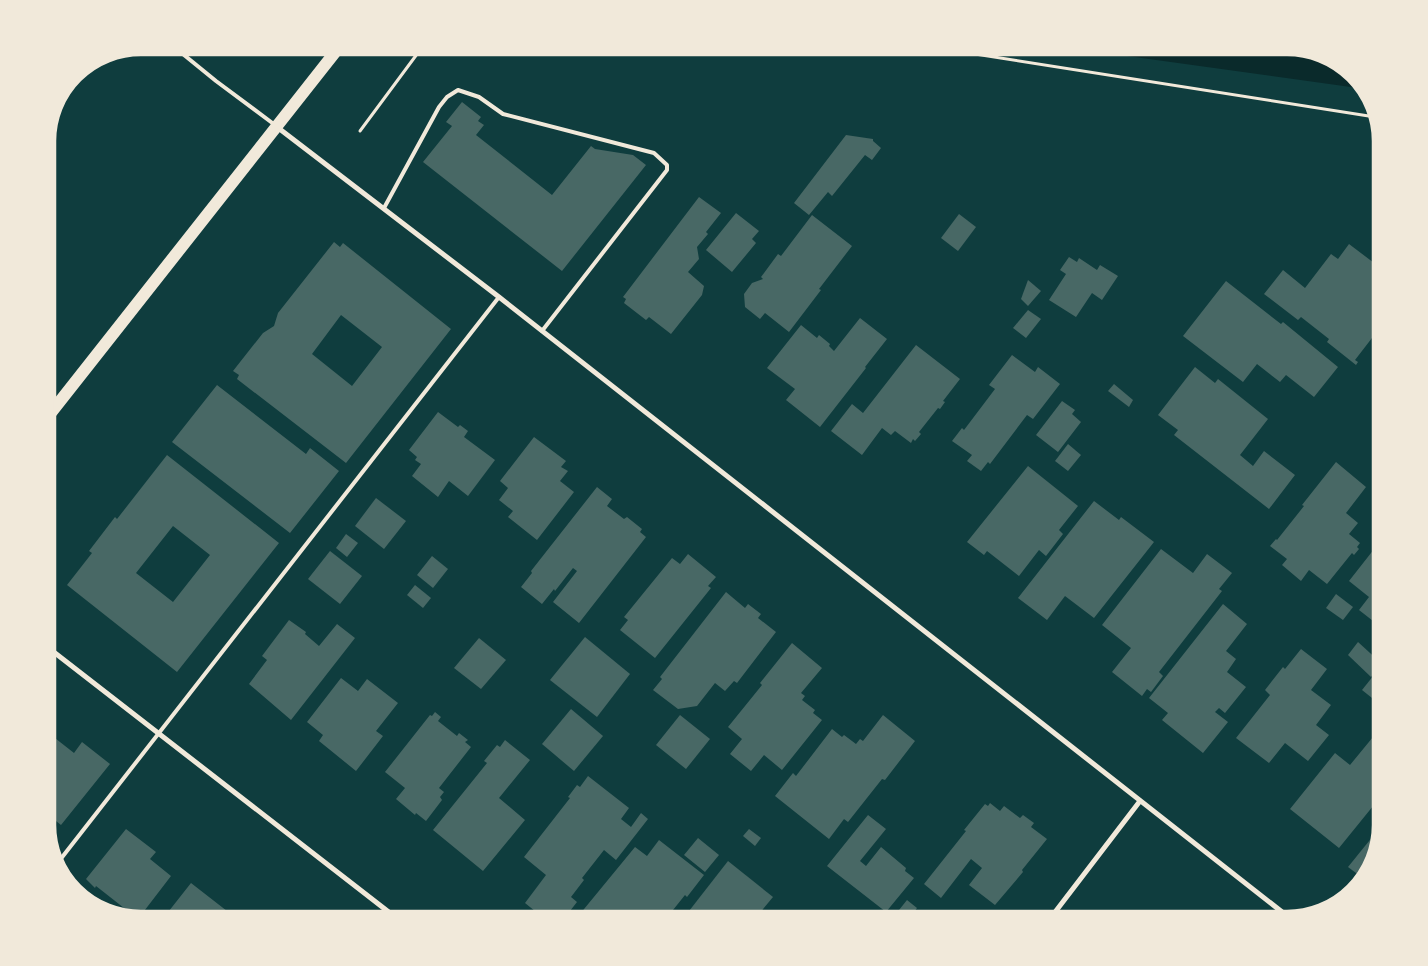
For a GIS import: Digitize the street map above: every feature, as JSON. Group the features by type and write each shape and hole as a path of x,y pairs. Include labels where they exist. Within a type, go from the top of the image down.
{"main road":[{"path":"55,408 333,55"}],"street":[{"path":"277,127 499,297 1282,911"},
{"path":"55,653 387,911"},
{"path":"1056,911 1140,801"}],"lane":[{"path":"184,55 277,127"},
{"path":"384,208 439,107 446,97 458,90 479,97 503,114 654,153 667,165 666,170 542,331"},
{"path":"62,858 499,297"}],"path":[{"path":"360,131 416,55"},
{"path":"981,55 1369,116"}],"water":[{"path":"1120,55 1299,56 1315,60 1335,69 1355,88"}],"building":[{"path":"462,102 481,117 478,121 484,125 476,135 552,195 591,146 595,149 633,155 646,165 562,271 423,162 452,126 446,122"},
{"path":"846,135 873,139 881,148 872,160 865,155 832,196 828,192 809,215 794,203"},
{"path":"699,197 721,213 697,247 699,259 688,272 704,286 702,295 671,334 649,317 646,320 624,303 626,299 623,297"},
{"path":"736,213 759,231 752,239 756,243 732,272 706,250"},
{"path":"959,214 976,227 958,251 941,238"},
{"path":"812,215 852,246 789,332 765,313 760,319 745,307 744,294 752,283 763,279 761,277 778,254 781,256"},
{"path":"334,242 340,247 343,243 451,329 346,463 237,379 239,375 233,371 263,333 274,326 278,313","holes":["341,315 382,347 352,386 312,354"]},
{"path":"1349,244 1373,262 1373,339 1355,360 1358,362 1356,365 1327,342 1329,339 1301,317 1298,320 1264,294 1283,270 1305,288 1331,254 1338,259"},
{"path":"1069,257 1077,262 1079,258 1097,270 1100,265 1118,276 1102,300 1092,293 1076,317 1049,300 1066,274 1060,270"},
{"path":"1028,280 1041,291 1028,306 1021,299"},
{"path":"1226,281 1281,324 1283,322 1338,367 1314,397 1286,375 1280,382 1257,364 1243,382 1183,336"},
{"path":"1028,310 1041,319 1026,338 1013,328"},
{"path":"860,318 887,339 820,427 786,400 795,389 767,368 801,325 817,338 819,335 830,344 829,346 834,351"},
{"path":"916,345 960,379 943,401 945,402 940,409 938,408 919,432 921,434 915,441 913,439 911,443 895,431 891,435 882,428 862,455 831,431 852,404 863,413"},
{"path":"1012,355 1035,372 1038,367 1060,384 1033,419 1027,415 990,464 988,462 981,471 967,461 972,455 952,441 962,428 964,430 995,389 989,385"},
{"path":"1195,367 1215,383 1218,379 1268,419 1240,455 1253,466 1264,451 1295,475 1269,509 1174,435 1178,430 1158,415"},
{"path":"1114,384 1133,400 1129,407 1108,391"},
{"path":"217,385 306,454 310,448 339,471 290,533 172,442"},
{"path":"1062,401 1075,410 1072,414 1081,422 1058,452 1036,435"},
{"path":"438,412 458,427 460,425 468,431 464,437 495,460 468,496 449,481 438,497 412,476 421,464 415,460 417,457 409,450"},
{"path":"534,437 566,461 561,467 568,471 560,481 574,492 537,540 508,517 513,511 499,500 508,488 500,481"},
{"path":"1068,444 1081,455 1068,471 1055,461"},
{"path":"167,455 279,543 177,672 67,585 92,553 89,551 115,517 117,519","holes":["173,526 210,555 173,602 136,573"]},
{"path":"1336,462 1366,487 1346,513 1358,523 1349,534 1360,543 1357,547 1359,549 1354,555 1352,553 1327,584 1309,570 1301,581 1282,565 1287,559 1270,546 1304,506 1302,505"},
{"path":"1028,466 1078,506 1059,530 1063,534 1046,556 1039,550 1019,576 987,551 984,555 967,542"},
{"path":"597,487 612,499 607,506 624,519 627,517 642,529 640,532 646,537 579,623 553,602 577,571 573,568 542,604 521,587 532,573 531,571"},
{"path":"376,498 406,521 384,549 355,526"},
{"path":"1094,501 1119,520 1121,517 1154,542 1094,618 1065,596 1047,620 1018,598"},
{"path":"346,534 358,543 347,557 336,548"},
{"path":"1161,549 1193,573 1207,554 1232,573 1219,589 1222,591 1159,672 1163,676 1151,692 1147,689 1142,696 1112,672 1131,648 1102,625"},
{"path":"1373,550 1373,621 1359,610 1369,597 1349,581"},
{"path":"330,551 362,576 340,604 308,579"},
{"path":"688,554 716,577 708,586 711,588 655,658 620,630 628,620 624,617 672,558 680,564"},
{"path":"432,556 448,569 433,588 417,575"},
{"path":"415,585 431,598 423,608 407,595"},
{"path":"726,592 745,608 748,604 761,614 758,618 776,632 737,683 734,681 725,691 715,683 697,706 678,709 653,690 662,679 660,677"},
{"path":"1336,594 1353,607 1343,620 1326,608"},
{"path":"1223,604 1247,624 1226,651 1236,659 1227,672 1246,687 1225,713 1219,708 1215,712 1228,722 1203,753 1162,720 1168,713 1149,698"},
{"path":"289,620 306,632 305,634 319,646 337,624 355,638 291,720 249,684 267,660 262,656"},
{"path":"585,637 630,674 597,717 550,680"},
{"path":"479,638 506,660 481,689 454,668"},
{"path":"1358,642 1373,656 1373,674 1371,677 1348,655"},
{"path":"792,643 822,668 801,693 805,696 802,700 815,710 813,713 822,720 782,770 764,755 751,771 730,754 742,739 728,727 762,685 760,683"},
{"path":"1301,649 1327,669 1311,690 1331,705 1316,725 1329,735 1308,761 1285,743 1269,763 1236,738 1270,695 1265,690 1283,667 1285,669"},
{"path":"1373,676 1373,699 1362,690"},
{"path":"341,678 358,691 367,679 398,703 376,731 383,736 356,771 319,741 323,735 307,722"},
{"path":"571,709 603,736 574,771 542,744"},
{"path":"435,712 441,717 438,721 457,736 459,733 468,740 465,742 471,747 439,788 444,792 440,797 442,800 426,821 416,813 415,815 396,799 405,788 385,772 430,715 432,716"},
{"path":"680,715 710,739 686,769 656,745"},
{"path":"883,715 915,741 885,780 882,779 848,822 844,819 829,839 775,796 793,773 796,776 832,729 856,744 860,739 863,741"},
{"path":"1373,737 1373,806 1339,848 1290,809 1335,753 1350,765"},
{"path":"55,738 74,753 82,742 110,764 61,825 55,820"},
{"path":"505,740 530,760 499,798 525,820 483,871 433,830 487,763 484,761 497,745 500,747"},
{"path":"588,776 629,808 621,819 631,827 641,813 648,819 616,860 604,850 582,878 584,880 571,897 577,902 570,911 535,911 525,903 546,875 524,857 570,798 568,797 577,785 580,787"},
{"path":"990,803 1000,811 1004,806 1020,818 1023,815 1034,823 1031,827 1047,839 1022,870 1023,872 995,905 969,885 982,868 971,859 941,898 924,884 985,804 988,806"},
{"path":"868,815 886,829 860,861 866,866 881,847 906,868 905,871 914,878 887,911 885,911 827,866"},
{"path":"126,829 156,852 150,859 171,876 144,911 125,909 96,886 95,888 86,879"},
{"path":"749,829 761,838 755,846 743,836"},
{"path":"698,838 719,855 705,872 684,855"},
{"path":"1371,838 1368,853 1358,874 1348,867"},
{"path":"659,840 704,875 687,897 685,895 672,911 582,911 635,847 647,856"},
{"path":"728,861 773,897 761,911 689,911"},
{"path":"191,883 227,911 169,911"},
{"path":"907,900 917,908 915,911 898,911"}]}
